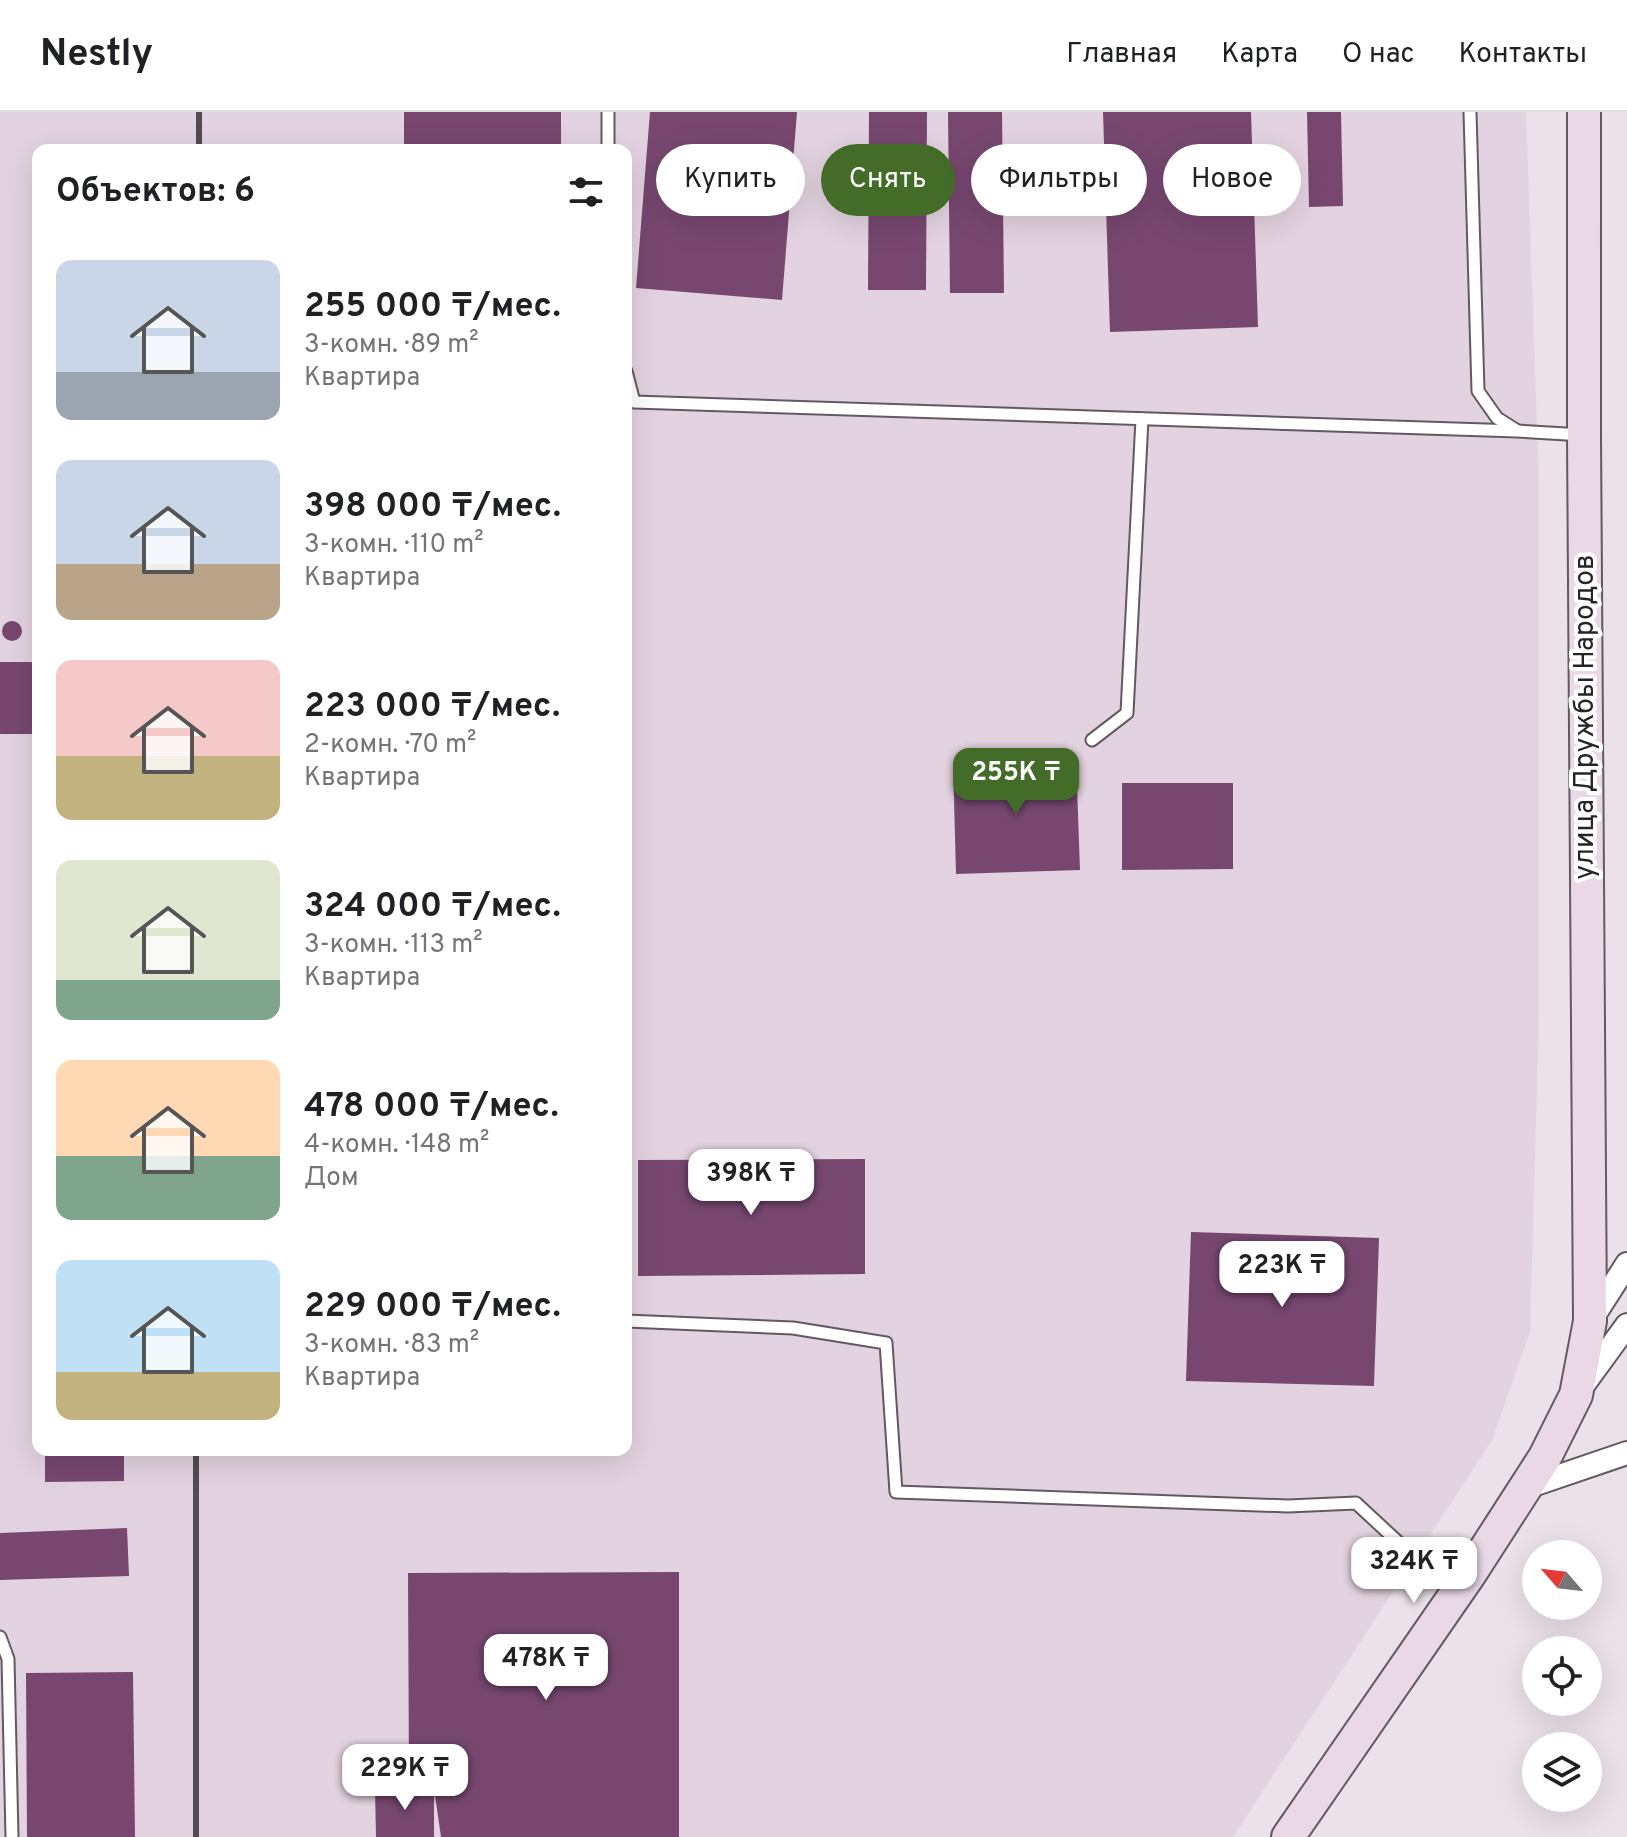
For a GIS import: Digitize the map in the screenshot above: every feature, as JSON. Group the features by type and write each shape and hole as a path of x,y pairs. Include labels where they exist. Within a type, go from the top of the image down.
{"street":[{"name":"улица Дружбы Народов","path":"1288,1837 1455,1595 1545,1457 1576,1395 1590,1321 1584,112"},
{"name":"улица Дружбы Народов","path":"1590,1321 1627,1264"},
{"path":"1576,1395 1627,1325"},
{"path":"1523,1488 1627,1453"}],"lane":[{"path":"608,112 608,144"},
{"path":"1470,112 1478,391 1497,418 1517,431"},
{"path":"632,402 1584,435"},
{"path":"1092,740 1127,713 1142,419"},
{"path":"632,1321 793,1328 886,1343 896,1492 1288,1506 1356,1503 1455,1595"},
{"path":"0,1637 8,1659 12,1837"}],"shaded area":[{"path":"0,112 1526,112 1539,485 1539,1014 1530,1332 1492,1440 1233,1837 0,1837"}],"building":[{"path":"404,112 561,112 561,144 404,144"},
{"path":"650,112 797,112 794,144 656,144 656,216 789,216 782,300 636,288"},
{"path":"869,112 927,112 927,144 869,144"},
{"path":"948,112 1002,112 1002,144 971,144 971,216 1003,216 1004,293 950,293 949,216 955,216 955,144 948,144"},
{"path":"1103,112 1251,112 1252,144 1163,144 1163,216 1254,216 1258,327 1110,332 1106,216 1147,216 1147,144 1104,144"},
{"path":"1307,112 1341,112 1343,206 1309,207"},
{"path":"868,216 926,216 926,290 868,290"},
{"path":"12,621 19,624 22,631 19,638 12,641 5,638 2,631 5,624"},
{"path":"0,662 32,662 32,734 0,734"},
{"path":"1076,757 1080,870 956,874 953,762"},
{"path":"1122,783 1233,783 1233,869 1122,870"},
{"path":"865,1159 865,1274 638,1276 638,1160"},
{"path":"1191,1232 1379,1238 1374,1386 1186,1381"},
{"path":"45,1456 124,1456 124,1481 45,1482"},
{"path":"127,1528 129,1576 0,1580 0,1533"},
{"path":"679,1572 679,1837 441,1837 434,1788 409,1783 408,1573"},
{"path":"133,1672 135,1837 27,1837 26,1673"},
{"path":"375,1788 434,1788 434,1837 376,1837"}],"railway":[{"path":"199,112 199,144"},
{"path":"196,1456 196,1837"}]}
